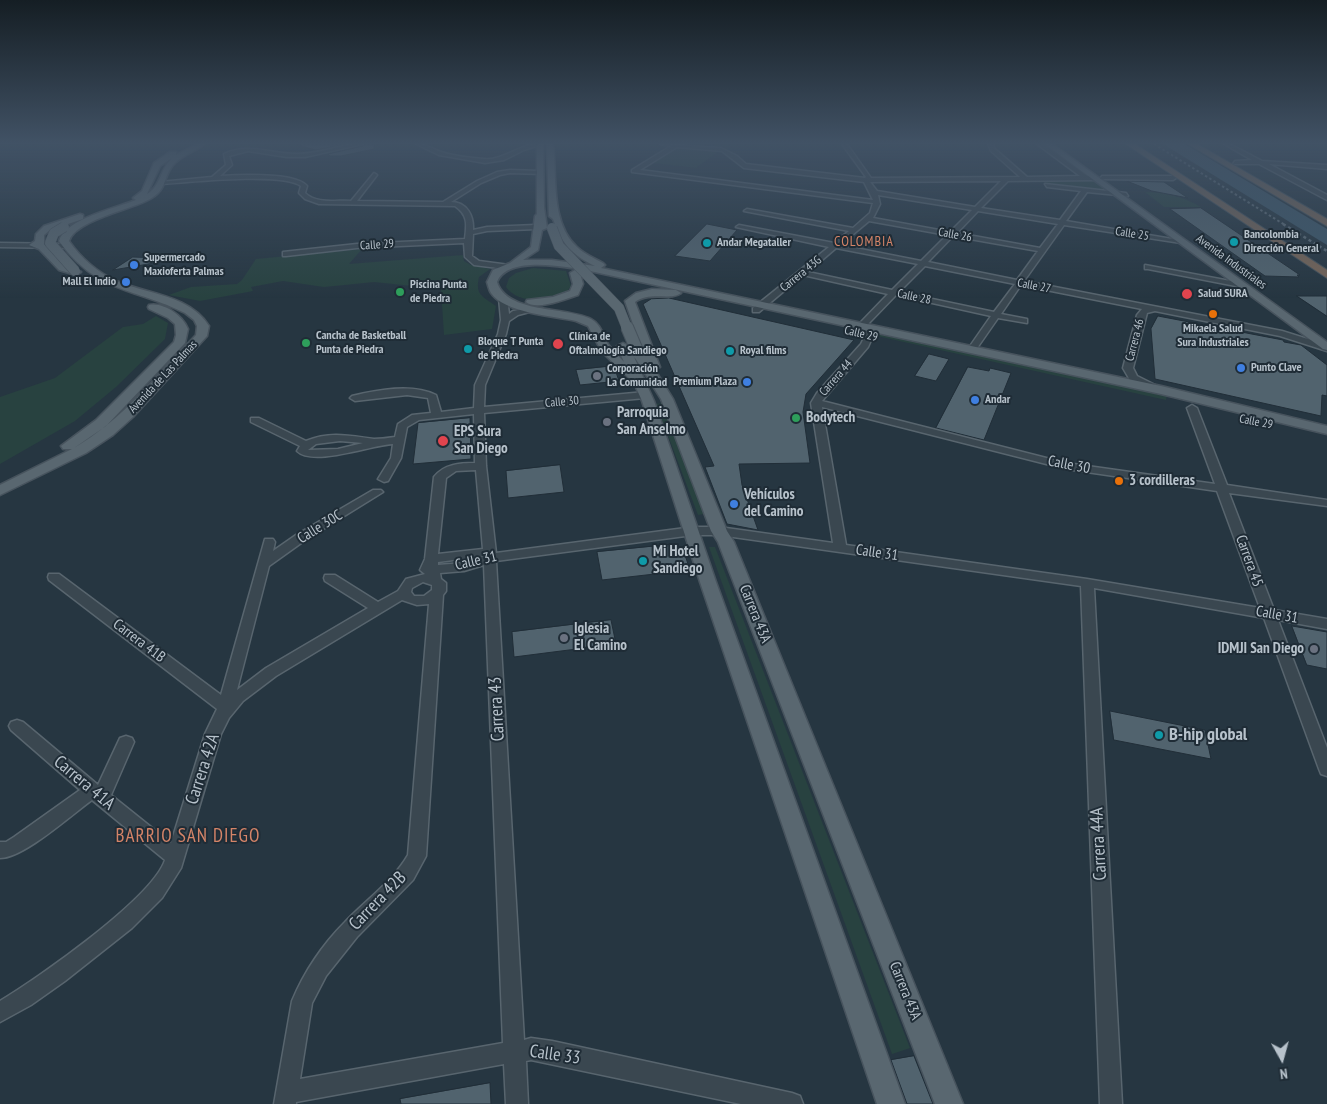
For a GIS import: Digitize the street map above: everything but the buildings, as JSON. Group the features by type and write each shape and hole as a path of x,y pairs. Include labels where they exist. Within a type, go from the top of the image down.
{"highway":[{"path":"1208,196 1327,275"},
{"path":"1223,196 1327,263"},
{"path":"1280,196 1327,223"},
{"path":"1289,196 1327,218"},
{"path":"1257,228 1327,263"}],"main road":[{"path":"36,242 47,228 116,206 138,196"},
{"path":"36,242 126,204 139,196"},
{"name":"Avenida de Las Palmas","path":"0,482 46,459 101,422 174,349 183,336 183,328 171,315 100,288 76,272 50,242 54,233 136,204 151,196"},
{"path":"540,196 540,208 546,241 609,309 637,380 645,395 798,842 891,1104"},
{"path":"553,196 554,207 563,237 568,245 591,260 625,275"},
{"name":"Avenida Industriales","path":"1123,196 1181,242 1327,348"},
{"name":"Avenida Industriales","path":"1123,196 1327,339"},
{"path":"554,207 533,250 497,273 492,282 495,290 503,298 518,306 573,316 591,324 603,345 637,380"},
{"name":"Carrera 43A","path":"544,228 619,308 638,353 667,399 751,603 949,1104"},
{"path":"66,229 64,241 68,246"},
{"path":"36,242 62,268 76,272"},
{"name":"Avenida de Las Palmas","path":"0,491 80,450 116,426 187,352 203,330 202,321 192,312 112,282 81,262 68,246"},
{"name":"Calle 29","path":"506,266 556,262 625,275 1216,414 1327,430"},
{"name":"Calle 29","path":"575,273 578,284 574,292 554,300 530,302 509,295 502,288 504,277 512,272 548,266 681,294 760,307"},
{"path":"667,399 630,304 633,298 647,293 681,294"},
{"path":"503,298 528,305 580,313 598,320 605,328 613,346 637,380"},
{"name":"Calle 29","path":"865,331 972,349 1161,390 1307,428 1327,435"},
{"path":"1161,390 1327,423"},
{"path":"1216,414 1327,441"}],"street":[{"path":"305,196 319,202 444,204 454,201 462,196"},
{"path":"352,203 358,196"},
{"path":"827,196 878,202 877,196"},
{"name":"Calle 25","path":"892,196 1181,242"},
{"name":"Carrera 44","path":"840,548 816,403 820,395 865,345 865,331 892,293 991,196"},
{"path":"972,349 1081,196"},
{"path":"454,201 466,210 471,221 468,253 474,262 506,266"},
{"name":"Carrera 43G","path":"760,307 868,220 878,202"},
{"path":"747,211 855,230"},
{"name":"Calle 26","path":"868,220 1042,250"},
{"name":"Calle 27","path":"739,227 1282,334 1327,348"},
{"path":"471,229 544,228"},
{"name":"Calle 29","path":"286,254 357,246 468,241"},
{"path":"0,245 36,242 68,246"},
{"path":"1148,267 1241,285"},
{"name":"Calle 28","path":"803,273 1024,321"},
{"name":"Carrera 43","path":"503,298 505,320 496,351 480,385 479,410 481,466 489,555 517,1104"},
{"name":"Carrera 46","path":"1156,309 1148,310 1141,314 1128,368 1132,378 1161,390"},
{"path":"505,320 516,313 533,310"},
{"path":"355,398 406,392 427,393 433,397 436,414"},
{"name":"Calle 30","path":"400,440 402,426 416,417 645,395"},
{"name":"Calle 30","path":"816,403 1066,466 1327,503"},
{"name":"Carrera 45","path":"1192,408 1327,769"},
{"path":"255,420 306,445 302,450 304,453 311,454 356,449 374,442 400,440 396,458 384,479"},
{"name":"Carrera 42B","path":"286,1098 302,1000 319,968 350,930 407,874 417,856 430,575 440,477 444,471 481,466"},
{"name":"Calle 30C","path":"263,564 300,538 378,492"},
{"name":"Calle 31","path":"406,596 422,601 430,575 464,566 489,555 693,531 720,530 1088,583 1327,624"},
{"name":"Carrera 42A","path":"1,1012 57,975 140,910 165,881 175,857 212,734 224,711 269,542"},
{"path":"224,711 238,697 271,672 378,607 406,596 409,583 430,575"},
{"name":"Carrera 41B","path":"54,577 224,711"},
{"path":"330,578 378,607"},
{"name":"Carrera 44A","path":"1088,583 1111,1104"},
{"name":"Carrera 41A","path":"17,726 175,857"},
{"path":"0,850 8,850 97,794 126,742"},
{"name":"Calle 33","path":"286,1098 531,1049 792,1104"}],"green space":[{"path":"1149,196 1174,196 1188,200 1201,207 1164,207"},
{"path":"362,249 349,264 463,255 464,261 471,265 490,269 479,277 478,288 483,297 496,306 492,329 444,335 441,289 374,282 324,287 283,281 251,287 253,291 200,301 169,295 191,287 237,284 242,280 256,259"},
{"path":"533,268 566,271 571,286 558,297 539,300 529,300 520,297 506,287 509,278 516,273"},
{"path":"156,316 168,323 165,339 116,387 75,421 0,464 0,397 55,378 123,327 143,324"},
{"path":"880,332 1167,395 1166,400 877,336"},
{"path":"662,403 704,514 698,515 656,404"},
{"path":"709,547 715,547 910,1048 892,1054"}],"water":[{"path":"1247,196 1271,196 1327,229 1327,245"}],"railway":[{"path":"1237,196 1285,225"},
{"path":"1283,224 1327,251"}],"place":[{"name":"Bancolombia Dirección General","path":"1234,242"},
{"name":"Andar Megataller","path":"707,243"},
{"name":"Supermercado Maxioferta Palmas","path":"134,265"},
{"name":"Mall El Indio","path":"126,282"},
{"name":"Piscina Punta de Piedra","path":"400,292"},
{"name":"Salud SURA","path":"1187,294"},
{"name":"Mikaela Salud Sura Industriales","path":"1213,314"},
{"name":"Cancha de Basketball Punta de Piedra","path":"306,343"},
{"name":"Clínica de Oftalmología Sandiego","path":"558,344"},
{"name":"Bloque T Punta de Piedra","path":"468,349"},
{"name":"Royal films","path":"730,351"},
{"name":"Punto Clave","path":"1241,368"},
{"name":"Corporación La Comunidad","path":"597,376"},
{"name":"Premium Plaza","path":"747,382"},
{"name":"Andar","path":"975,400"},
{"name":"Bodytech","path":"796,418"},
{"name":"Parroquia San Anselmo","path":"607,422"},
{"name":"EPS Sura San Diego","path":"443,441"},
{"name":"3 cordilleras","path":"1119,481"},
{"name":"Vehículos del Camino","path":"734,504"},
{"name":"Mi Hotel Sandiego","path":"643,561"},
{"name":"Iglesia El Camino","path":"564,638"},
{"name":"IDMJI San Diego","path":"1314,649"},
{"name":"B-hip global","path":"1159,735"}],"district":[{"name":"COLOMBIA","path":"864,242"},
{"name":"BARRIO SAN DIEGO","path":"188,837"}]}
